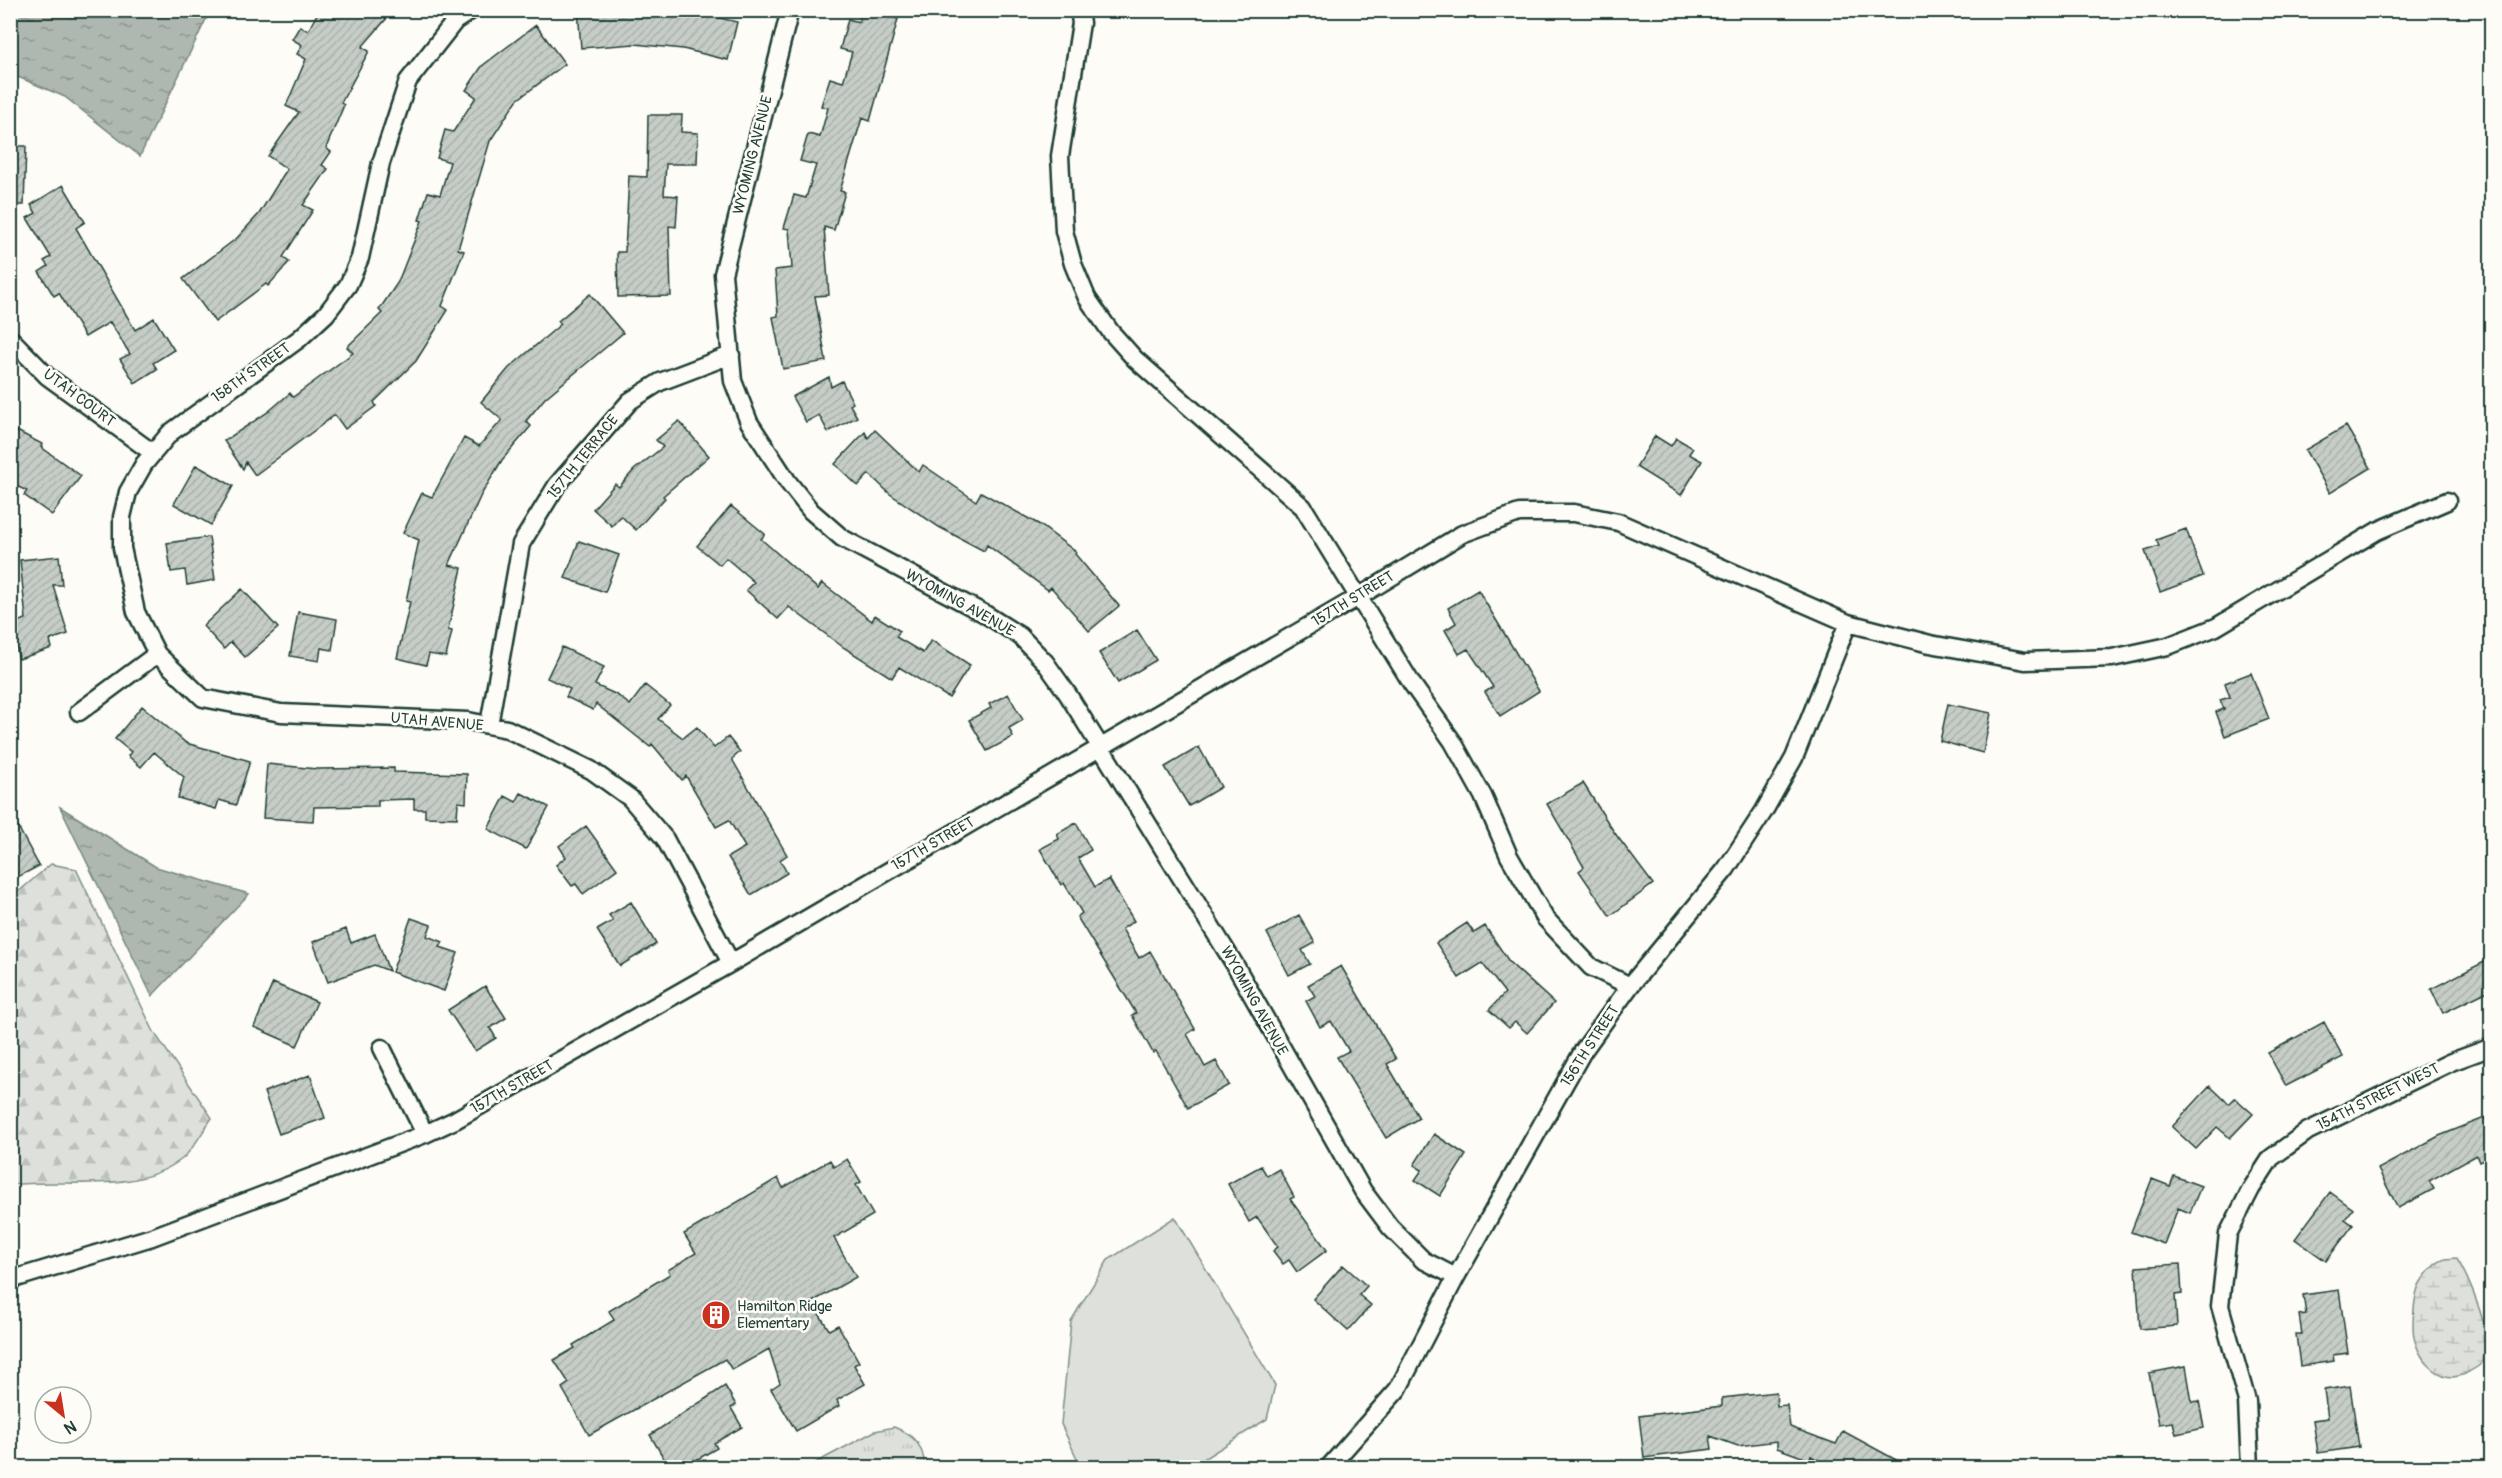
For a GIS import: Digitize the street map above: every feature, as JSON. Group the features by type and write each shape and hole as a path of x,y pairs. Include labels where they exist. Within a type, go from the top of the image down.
{"street":[{"name":"158TH STREET","path":"158,654 136,612 122,548 122,517 128,492 153,453 170,433 195,412 299,339 326,315 348,285 360,258 381,163 408,81 455,21 472,10"},
{"name":"WYOMING AVENUE","path":"790,10 723,274 733,381 749,422 788,482 811,511 842,538 986,614 1020,636 1045,662 1067,693 1235,965 1363,1191 1390,1227 1423,1260 1456,1276"},
{"path":"1079,10 1081,23 1060,156 1064,231 1072,264 1087,298 1110,331 1135,359 1303,507 1360,596 1412,684 1453,742 1483,796 1509,856 1545,918 1591,967 1630,986"},
{"name":"UTAH COURT","path":"10,338 47,376 153,453"},
{"name":"157TH TERRACE","path":"489,725 521,544 557,485 630,401 660,382 731,355"},
{"name":"157TH STREET","path":"10,1280 152,1237 425,1134 731,963 1099,746 1360,596 1462,534 1519,513 1574,513 1618,522 1848,623 1930,644 2025,661 2112,658 2168,646 2216,627 2377,531 2447,501"},
{"name":"156TH STREET","path":"1328,1467 1398,1389 1456,1276 1583,1051 1630,986 1726,869 1764,811 1794,758 1848,623"},
{"path":"79,712 158,654"},
{"name":"UTAH AVENUE","path":"158,654 203,698 281,712 468,721 507,729 591,770 630,798 665,839 731,963"},
{"name":"154TH STREET WEST","path":"2250,1467 2247,1401 2220,1306 2228,1234 2271,1158 2308,1131 2451,1062 2492,1047"},
{"path":"382,1048 425,1134"}],"green space":[{"path":"51,864 76,869 154,1032 212,1118 182,1159 163,1170 143,1177 100,1183 11,1185 11,898"},
{"path":"1175,1217 1275,1385 1267,1419 1191,1467 1081,1467 1061,1424 1071,1321 1108,1260"},
{"path":"2456,1258 2467,1278 2478,1307 2487,1348 2486,1357 2482,1363 2456,1377 2434,1370 2422,1357 2414,1336 2413,1316 2418,1287 2423,1278 2439,1262"},
{"path":"894,1427 917,1442 925,1467 808,1467 875,1431"}],"water":[{"path":"16,11 210,11 140,156 65,97 11,74 11,18"},
{"path":"60,807 156,867 249,894 152,996"}],"building":[{"path":"319,10 394,10 362,47 369,51 341,103 344,105 326,148 331,152 322,165 328,169 303,205 313,210 283,257 289,262 268,286 266,284 215,322 183,279 237,238 259,214 287,169 268,156 299,112 286,106 306,59 297,54 302,45 292,39 300,26 308,31"},
{"path":"578,10 621,10 652,15 653,10 686,10 737,22 728,60 683,49 635,44 581,48"},
{"path":"861,10 898,19 870,121 862,118 840,191 845,192 834,230 824,227 829,295 815,296 826,361 783,369 773,317 778,316 775,270 792,268 789,229 784,228 794,195 806,198 816,165 800,161 808,134 820,137 828,108 821,106 830,78 843,82 852,52 840,49 848,19 859,22"},
{"path":"536,25 565,64 517,100 490,141 458,249 464,251 442,306 448,310 416,361 374,402 376,406 345,429 335,415 255,475 246,462 243,469 224,441 268,412 290,393 293,397 353,353 347,347 382,313 379,310 398,282 422,221 419,220 428,192 440,195 450,162 437,158 445,130 453,132 476,97 466,90 482,66"},
{"path":"648,115 682,115 681,132 698,133 697,164 666,164 664,195 678,196 676,227 669,226 671,296 618,297 617,252 625,252 629,176 647,177"},
{"path":"10,146 26,146 24,205 10,205"},
{"path":"63,185 85,222 76,228 135,330 154,318 174,350 153,363 157,369 135,383 120,359 130,354 110,322 85,337 59,293 54,296 39,272 48,266 44,261 51,257 27,218 36,213 31,205"},
{"path":"590,294 623,333 545,398 526,421 531,426 502,460 481,495 449,565 462,568 448,630 452,631 446,657 429,654 426,665 397,658 410,602 406,601 419,540 403,533 422,493 432,497 464,438 479,446 502,420 481,402 509,368 561,324 558,321"},
{"path":"829,377 831,387 842,381 853,403 850,405 857,417 828,432 819,415 806,422 792,397"},
{"path":"679,421 709,456 663,496 665,498 636,530 621,516 612,526 593,509 615,484 619,487 634,470 663,447 656,440"},
{"path":"2346,426 2371,468 2330,493 2305,450"},
{"path":"875,430 919,472 923,465 976,501 981,492 1040,525 1076,552 1075,554 1119,606 1089,631 1051,587 1048,590 987,545 984,551 939,527 890,494 869,474 858,486 835,464 865,432 868,438"},
{"path":"17,431 42,444 41,447 81,476 52,515 24,495 27,491 10,483 10,442"},
{"path":"1655,436 1671,446 1676,438 1693,448 1689,454 1702,461 1681,495 1636,467"},
{"path":"196,465 233,486 211,525 174,504"},
{"path":"731,506 765,534 761,539 818,589 822,583 872,621 875,615 900,631 896,637 923,653 931,640 970,665 949,698 899,667 892,678 843,647 789,607 778,619 746,590 754,582 726,558 720,565 697,546"},
{"path":"2186,529 2203,576 2160,592 2145,551 2159,546 2156,540"},
{"path":"209,537 215,580 187,585 185,570 171,572 167,543"},
{"path":"579,541 619,555 605,592 565,578"},
{"path":"59,556 62,585 53,585 68,634 50,640 52,648 19,659 10,624 26,619 20,560"},
{"path":"242,589 278,628 245,657 231,642 224,649 203,626"},
{"path":"1478,590 1539,691 1500,716 1485,692 1493,687 1468,649 1459,654 1445,630 1456,623 1448,608"},
{"path":"298,612 337,619 332,650 321,648 319,661 290,656"},
{"path":"1137,630 1156,660 1118,683 1099,653"},
{"path":"562,647 604,667 595,685 617,695 630,705 645,685 670,705 658,719 683,738 697,727 714,748 728,737 740,752 732,759 787,855 780,860 787,873 751,895 728,857 745,847 729,820 716,827 686,776 682,780 652,744 650,747 596,704 593,710 566,697 570,689 547,678"},
{"path":"2251,673 2269,719 2225,736 2216,712 2224,709 2220,700 2230,697 2225,683"},
{"path":"1008,694 1023,720 1009,728 1013,737 987,751 969,720 991,708 989,704"},
{"path":"1948,704 1991,713 1983,753 1940,741"},
{"path":"142,706 186,743 250,761 236,805 219,800 216,809 178,798 184,777 154,752 141,767 128,756 131,752 115,739"},
{"path":"1199,747 1221,787 1189,806 1165,767"},
{"path":"267,764 317,769 394,768 394,772 467,774 466,803 458,802 457,818 425,817 425,809 414,809 414,799 378,800 378,806 314,807 313,821 263,818"},
{"path":"1583,783 1614,832 1653,884 1610,916 1579,871 1584,867 1547,804"},
{"path":"521,793 549,807 526,849 488,829 505,796 516,802"},
{"path":"10,812 39,866 10,881"},
{"path":"1076,823 1091,850 1078,858 1095,887 1109,879 1134,921 1122,929 1139,958 1150,951 1195,1029 1187,1034 1205,1067 1216,1061 1229,1085 1188,1108 1156,1051 1153,1053 1132,1015 1136,1013 1077,917 1082,913 1064,883 1061,885 1040,849 1059,839 1057,834"},
{"path":"586,826 617,869 583,894 576,884 572,886 556,865 566,857 559,846"},
{"path":"631,902 656,944 620,966 597,930 613,921 609,915"},
{"path":"1299,915 1315,943 1302,950 1310,964 1289,975 1267,933"},
{"path":"411,918 431,925 427,936 443,942 440,947 458,953 444,991 392,972"},
{"path":"1467,923 1474,933 1485,926 1510,963 1554,1003 1527,1033 1515,1022 1509,1028 1489,1010 1505,993 1482,963 1459,978 1436,943"},
{"path":"346,929 351,943 375,934 389,971 374,965 328,982 313,942"},
{"path":"2492,958 2492,989 2443,1013 2431,989"},
{"path":"1341,966 1396,1059 1387,1064 1419,1118 1386,1138 1337,1057 1349,1051 1331,1021 1320,1027 1306,1001 1315,996 1308,985"},
{"path":"273,983 317,1002 297,1046 254,1027"},
{"path":"485,986 506,1018 490,1028 496,1038 475,1051 448,1010"},
{"path":"2324,1022 2343,1057 2286,1086 2268,1053"},
{"path":"310,1075 325,1118 279,1134 264,1092"},
{"path":"2210,1086 2229,1104 2235,1098 2253,1114 2230,1138 2217,1127 2196,1149 2172,1127"},
{"path":"2492,1115 2492,1156 2479,1162 2476,1155 2429,1181 2434,1189 2398,1208 2378,1169 2439,1136"},
{"path":"1434,1134 1466,1155 1440,1196 1415,1180 1422,1170 1414,1165"},
{"name":"Hamilton Ridge Elementary","path":"847,1159 861,1182 856,1185 873,1215 834,1238 856,1277 812,1302 829,1330 838,1325 859,1362 854,1365 865,1384 837,1400 839,1406 796,1431 771,1389 780,1383 769,1349 732,1370 725,1359 589,1435 562,1388 569,1383 554,1360 575,1348 573,1345 614,1320 609,1311 670,1274 668,1270 696,1253 684,1234 778,1178 783,1188 830,1160 834,1167"},
{"path":"1261,1166 1267,1176 1279,1169 1294,1197 1290,1199 1327,1250 1297,1272 1289,1260 1283,1264 1273,1251 1278,1247 1257,1217 1249,1222 1228,1184"},
{"path":"2174,1176 2201,1186 2190,1213 2178,1208 2164,1244 2131,1232 2152,1179 2170,1186"},
{"path":"2330,1192 2353,1209 2345,1219 2353,1225 2326,1261 2295,1239"},
{"path":"2180,1264 2182,1294 2175,1295 2177,1326 2140,1329 2136,1267"},
{"path":"1343,1265 1367,1286 1359,1295 1371,1305 1348,1331 1313,1299"},
{"path":"2339,1290 2348,1353 2333,1355 2334,1361 2300,1366 2296,1334 2302,1334 2299,1315 2306,1314 2303,1295"},
{"path":"2186,1366 2192,1402 2199,1401 2204,1428 2176,1434 2173,1422 2159,1424 2149,1373"},
{"path":"725,1386 736,1405 731,1408 742,1427 714,1443 717,1448 684,1467 669,1467 650,1435"},
{"path":"2350,1386 2359,1447 2318,1453 2313,1420 2328,1418 2324,1390"},
{"path":"1776,1392 1777,1406 1787,1405 1790,1427 1836,1444 1843,1431 1909,1467 1831,1467 1811,1456 1810,1460 1777,1448 1777,1441 1738,1446 1710,1436 1712,1449 1644,1458 1639,1416 1722,1406 1722,1398"}],"place":[{"name":"Hamilton Ridge Elementary","path":"716,1315"}]}
